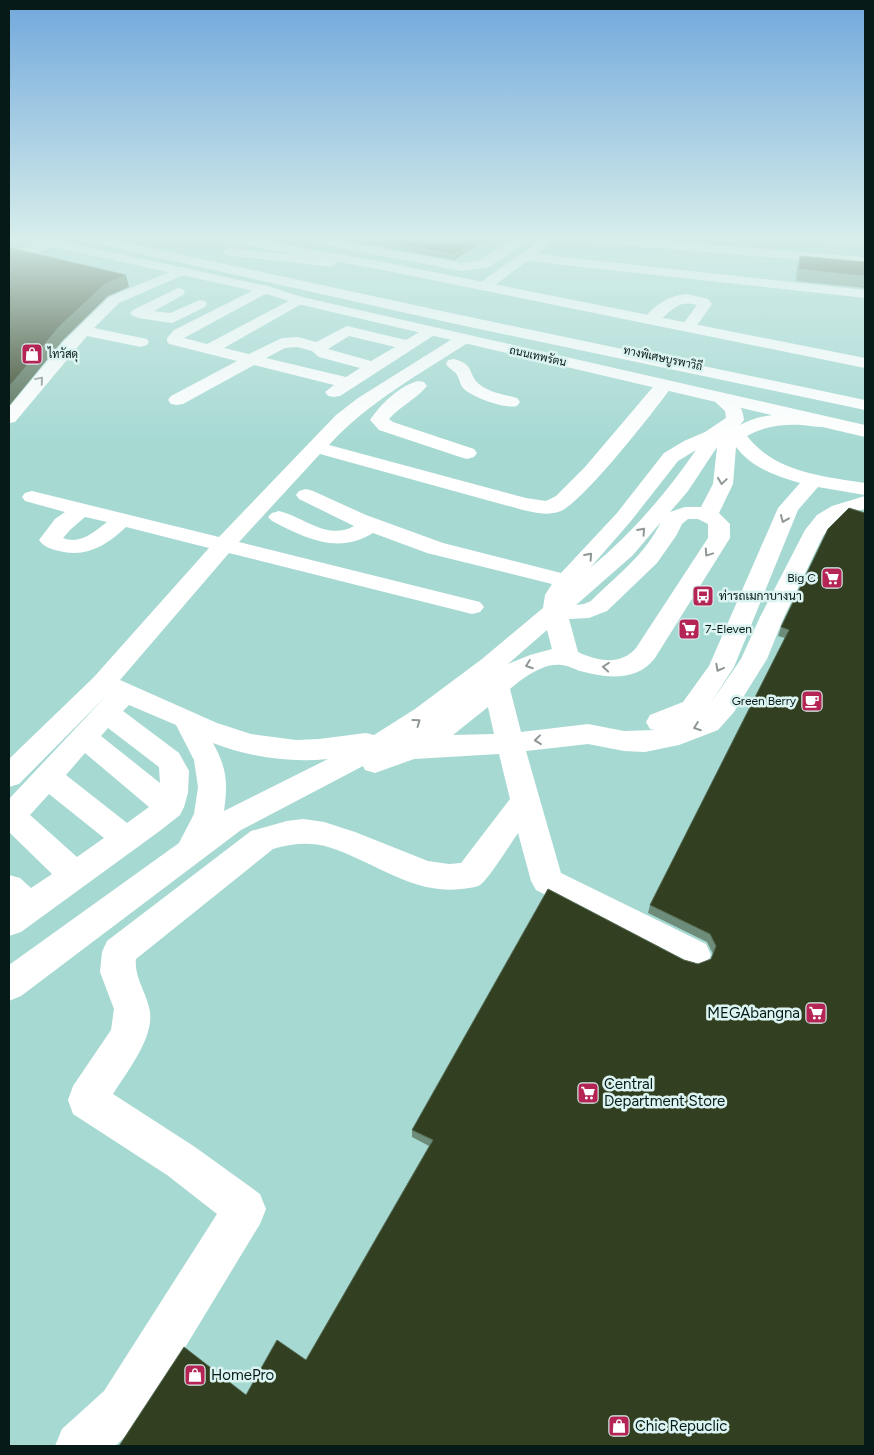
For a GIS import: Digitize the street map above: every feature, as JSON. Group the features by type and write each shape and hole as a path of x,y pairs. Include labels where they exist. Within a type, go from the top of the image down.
{"main road":[{"path":"90,332 109,307"},
{"path":"9,418 70,344 90,332 148,307"},
{"path":"138,312 172,318 193,307"},
{"path":"233,307 180,333 174,338 175,341 348,383"},
{"path":"210,349 286,307"},
{"name":"ถนนเทพรัตน","path":"328,307 865,431"},
{"path":"353,307 598,359 865,420"},
{"name":"ถนนเทพรัตน","path":"401,307 865,403"},
{"name":"ทางพิเศษบูรพาวิถี","path":"422,307 865,403"},
{"path":"541,307 865,372"},
{"path":"586,307 865,363"},
{"path":"651,320 665,307"},
{"path":"688,328 703,307"},
{"path":"246,329 273,336"},
{"path":"324,344 347,331 409,345"},
{"path":"326,397 431,331"},
{"path":"90,332 141,342"},
{"path":"9,776 114,687 225,544 342,419 364,402 463,339"},
{"path":"177,400 249,359 282,343 324,344 393,355"},
{"path":"324,344 325,354 374,366"},
{"path":"467,453 386,426 379,420 402,397 485,344"},
{"path":"454,364 464,371 469,385 479,392 511,402"},
{"path":"316,447 514,502 543,508 555,506 565,499 600,461 664,385"},
{"path":"567,656 554,611 557,596 566,581 624,517 671,457 690,445 712,436 735,420 734,409 720,398"},
{"path":"707,515 724,484 723,472 728,444 737,435 752,424 790,418 832,423"},
{"path":"737,435 744,447 757,459 771,467 813,480 865,489"},
{"path":"9,985 230,822 266,803 398,745 425,716 493,675 554,611 625,550 681,487 708,446 712,436"},
{"path":"114,687 202,728 234,740 273,750 309,751 398,745 444,746 510,743 588,734 663,722 693,709 720,667 788,508 813,480"},
{"path":"306,495 371,525 435,548 566,581"},
{"path":"32,497 472,607"},
{"path":"588,734 624,741 645,742 669,738 708,723 725,705 754,660 772,617 813,535 824,520 839,510 865,502"},
{"path":"82,509 63,524 50,540 74,547 83,547 103,537 123,519"},
{"path":"493,675 544,660 567,656 580,662 604,667 620,668 636,664 647,651 719,538 721,531 719,524 707,515 688,512 675,518 649,558 592,611 554,611"},
{"path":"279,517 313,533 340,538 349,537 371,525"},
{"path":"493,675 525,801 548,881 694,955"},
{"path":"75,875 10,817 106,712 114,687"},
{"path":"16,906 75,875 126,840 169,806 175,790 173,766 169,760 106,712"},
{"path":"186,720 208,760 213,787 209,814 191,851"},
{"path":"84,737 169,806"},
{"path":"47,776 126,840"},
{"path":"79,1446 121,1408 245,1209 181,1161 87,1100 129,1035 132,1009 123,982 117,972 119,952 262,840 281,834 303,831 325,834 410,868 440,877 456,879 470,875 525,801"}],"building":[{"path":"9,307 81,307 59,327 9,387"},
{"name":"MEGAbangna","path":"849,508 865,513 865,1446 119,1446 184,1347 246,1395 277,1340 306,1360 433,1140 412,1130 548,889 684,960 698,964 711,959 716,946 710,934 650,905 789,630 781,627 828,529"}],"place":[{"name":"ไทวัสดุ","path":"32,354"},
{"name":"Big C","path":"832,578"},
{"name":"ท่ารถเมกาบางนา","path":"703,596"},
{"name":"7-Eleven","path":"689,629"},
{"name":"Green Berry","path":"812,701"},
{"name":"MEGAbangna","path":"816,1013"},
{"name":"Central Department Store","path":"588,1093"},
{"name":"HomePro","path":"195,1375"},
{"name":"Chic Repuclic","path":"619,1426"}]}
